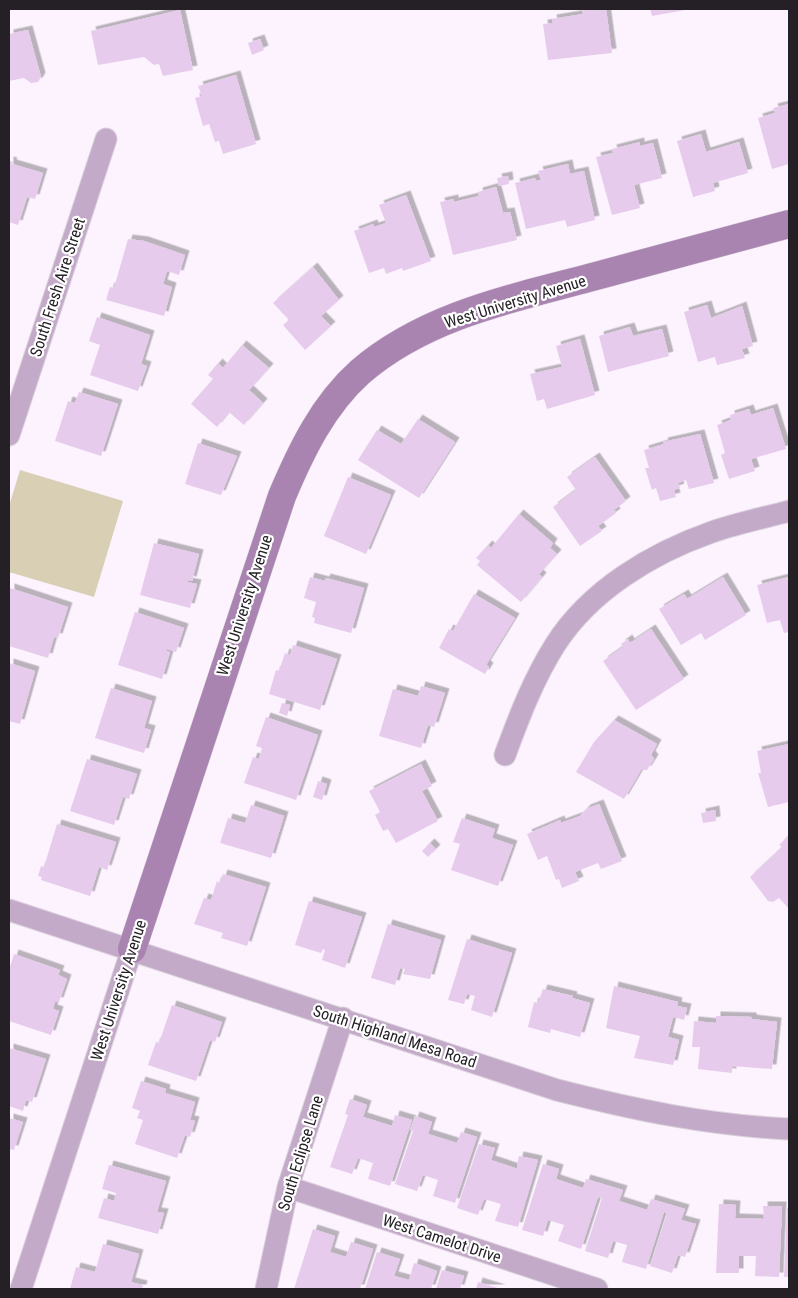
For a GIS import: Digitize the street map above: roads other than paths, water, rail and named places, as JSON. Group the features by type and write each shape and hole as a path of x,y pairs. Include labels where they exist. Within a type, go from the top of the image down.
{"street":[{"name":"South Fresh Aire Street","path":"9,435 106,139"},
{"name":"West University Avenue","path":"20,1289 282,496 298,456 320,420 338,396 360,372 395,347 424,330 455,316 520,296 789,224"},
{"path":"505,755 527,696 556,644 582,611 638,567 667,551 713,532 789,511"},
{"name":"South Highland Mesa Road","path":"9,910 343,1018 557,1090 640,1111 710,1123 789,1129"},
{"name":"South Eclipse Lane","path":"266,1289 288,1187 343,1018"},
{"name":"West Camelot Drive","path":"288,1187 597,1289"}]}
